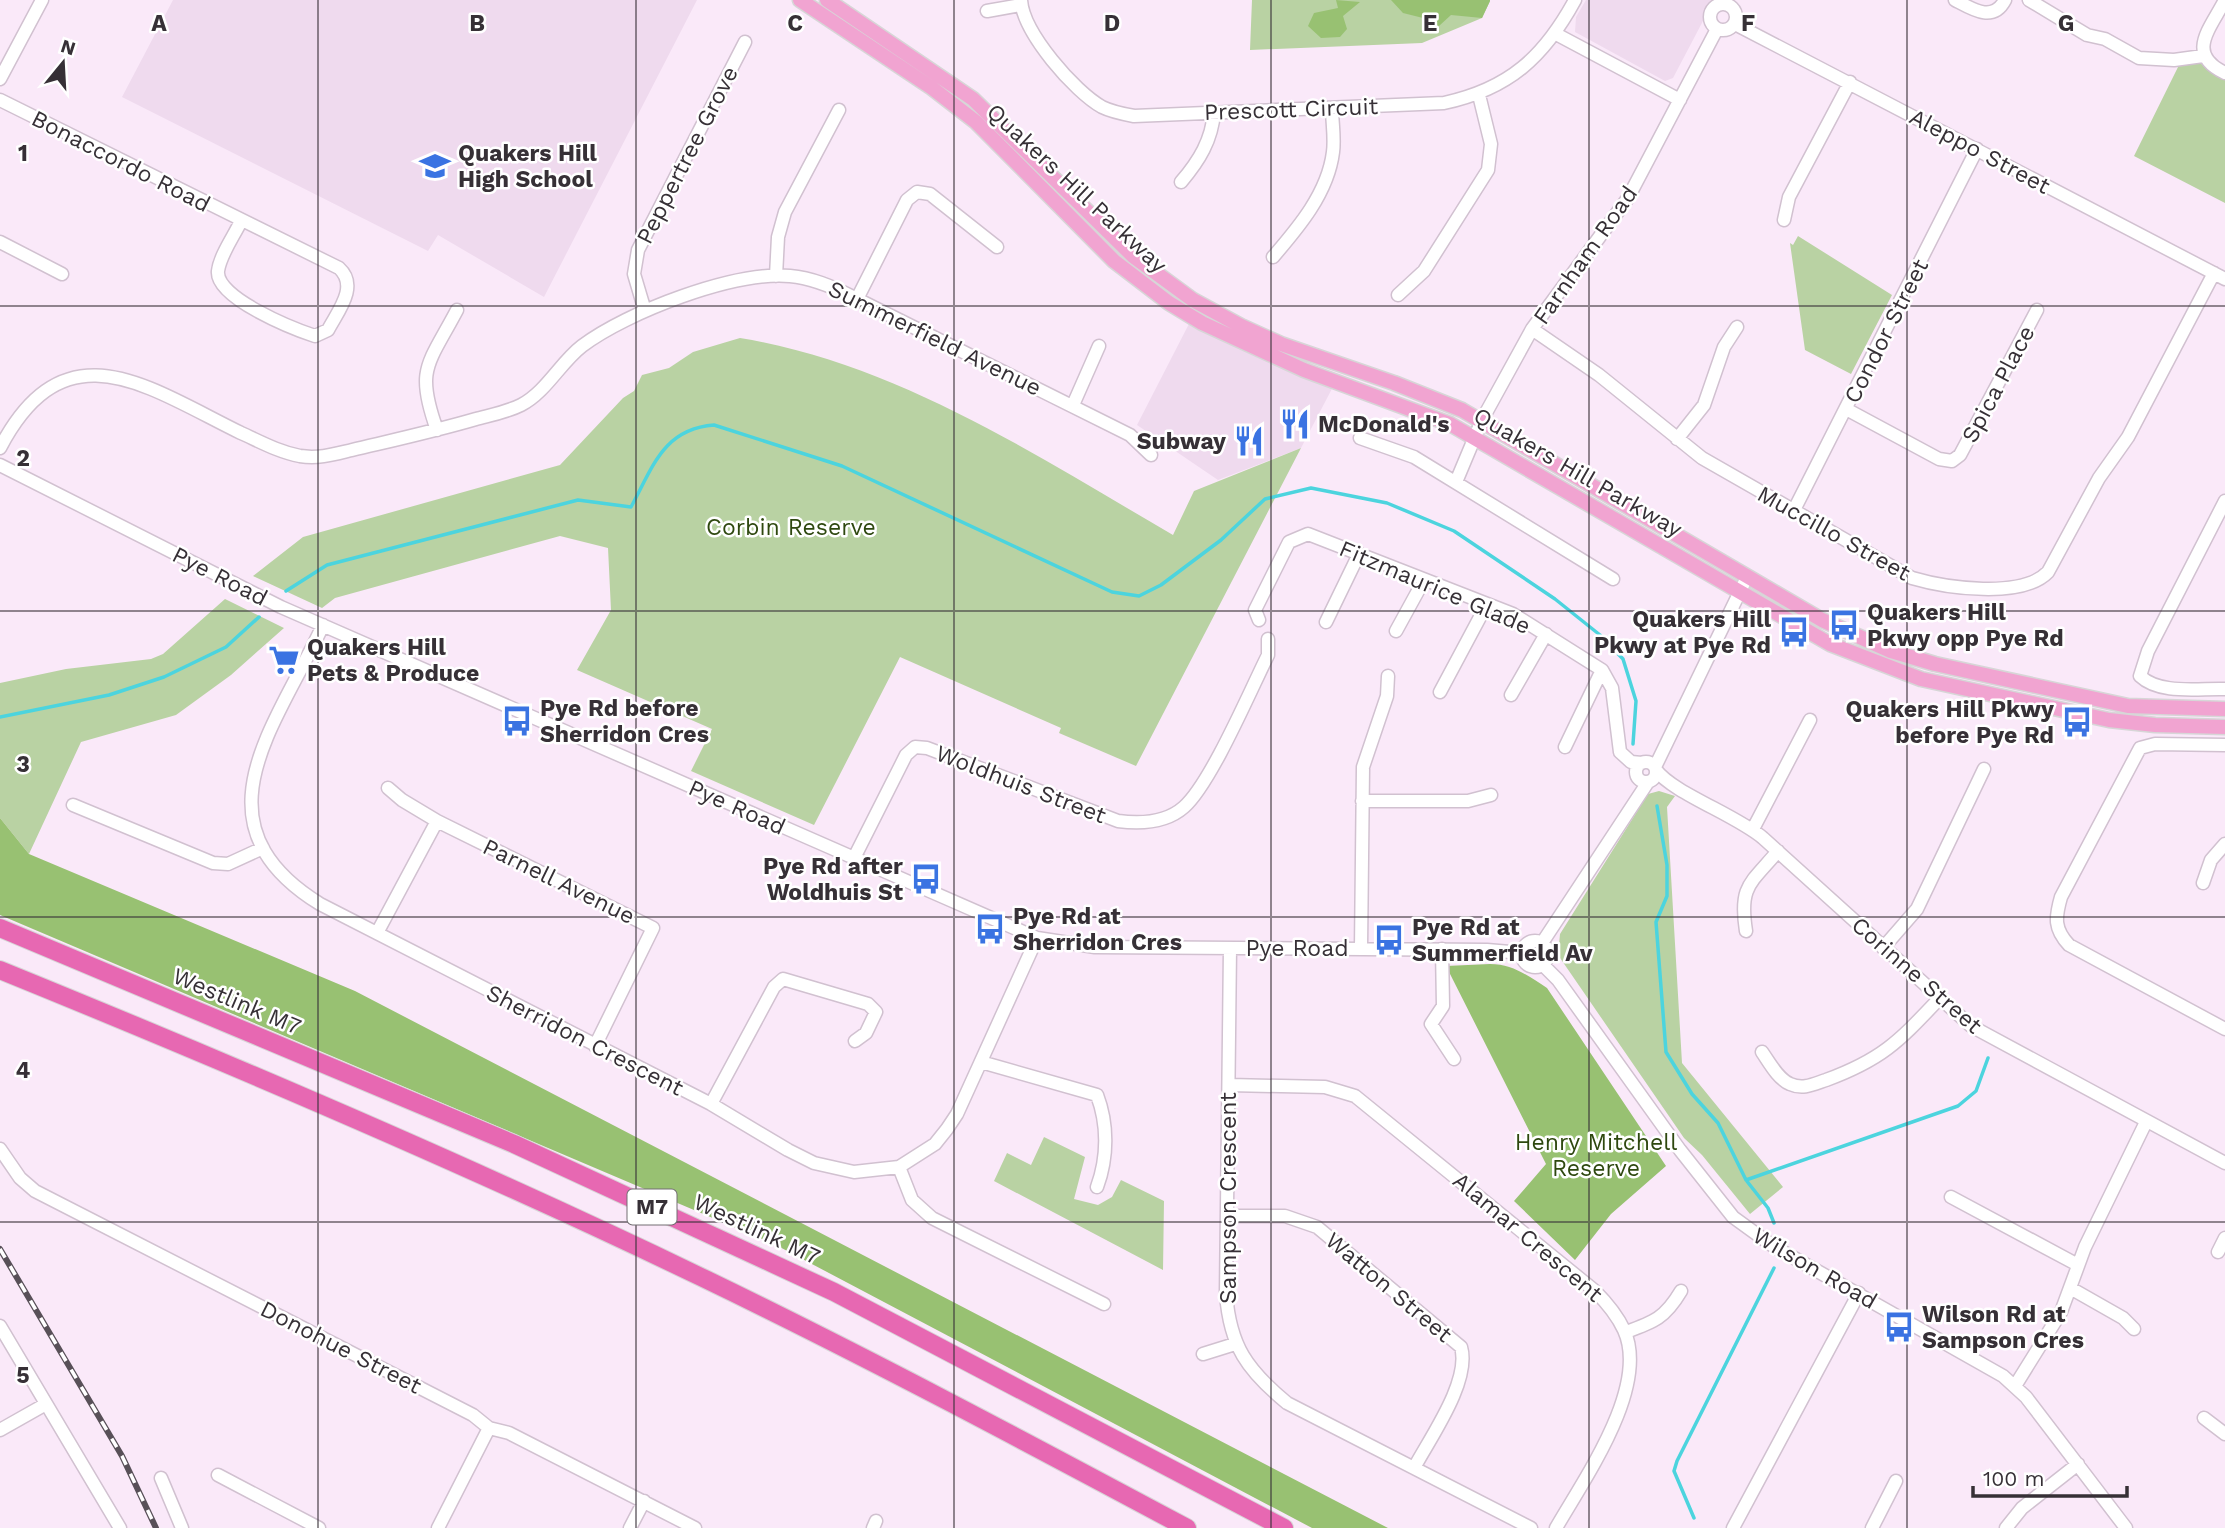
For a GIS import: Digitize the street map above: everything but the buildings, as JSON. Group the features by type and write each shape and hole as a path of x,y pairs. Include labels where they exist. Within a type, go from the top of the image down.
{"highway":[{"name":"Westlink M7","path":"0,928 514,1144 834,1292 1284,1528"},
{"name":"M7","path":"0,970 390,1134 699,1276 914,1382 1188,1528"}],"main road":[{"name":"Quakers Hill Parkway","path":"800,0 932,88 976,122 1098,245 1169,303 1202,323 1268,354 1420,411 1474,437 1830,644 1921,679 2109,720 2155,725 2225,727"},
{"name":"Quakers Hill Parkway","path":"827,0 973,99 1108,234 1158,276 1193,300 1281,344 1394,383 1482,420 1747,577 1857,637 1935,664 2128,706 2225,709"}],"street":[{"path":"0,79 42,0"},
{"name":"Prescott Circuit","path":"1021,3 1036,37 1049,56 1089,97 1104,107 1134,116 1444,103 1479,95 1517,74 1556,34 1575,0"},
{"path":"1955,0 1978,12 1990,13 2001,9 2006,0"},
{"path":"2029,0 2087,35 2105,39 2139,58 2174,60 2203,56 2225,73"},
{"path":"2203,56 2206,36 2225,0"},
{"path":"987,11 1021,3"},
{"path":"1730,3 1736,13 1735,24 1728,30 1717,29 1711,22 1712,10 1721,4 1730,3"},
{"name":"Aleppo Street","path":"1735,24 2220,276"},
{"name":"Farnham Road","path":"1452,480 1532,329 1614,221 1717,29"},
{"path":"1556,34 1680,100"},
{"name":"Peppertree Grove","path":"645,311 635,280 638,250 745,42"},
{"path":"1784,220 1789,197 1850,82"},
{"path":"1398,295 1424,271 1488,170 1492,144 1479,95"},
{"name":"Bonaccordo Road","path":"0,100 339,268 347,275 349,284 328,330 315,336 285,325 264,315 220,284 218,272 241,221"},
{"path":"1273,257 1307,216 1329,170 1333,148 1332,108"},
{"path":"776,276 778,237 785,212 839,110"},
{"path":"1181,182 1198,161 1209,138 1214,112"},
{"name":"Condor Street","path":"1793,512 1977,149"},
{"path":"857,299 907,200 917,192 930,194 998,247"},
{"path":"0,242 62,274"},
{"name":"Summerfield Avenue","path":"0,449 13,423 30,401 55,384 83,376 121,378 139,384 278,450 319,458 437,430 521,405 583,345 645,311 737,281 776,276 811,280 857,299 1130,435 1151,455"},
{"name":"Muccillo Street","path":"1532,329 1599,375 1702,458 1912,578 1938,586 2019,588 2040,581 2048,572 2099,478 2127,437 2220,276"},
{"path":"437,430 424,390 424,375 457,310"},
{"name":"Spica Place","path":"1846,409 1939,459 1952,461 1960,455 2037,310"},
{"path":"1677,439 1704,405 1724,347 1737,327"},
{"path":"1073,405 1099,346"},
{"path":"1360,438 1418,460 1613,579"},
{"name":"Pye Road","path":"0,465 259,596 1037,938 1079,947 1442,949 1522,953"},
{"path":"2225,501 2148,651 2140,676 2154,685 2170,688 2225,689"},
{"name":"Fitzmaurice Glade","path":"1259,620 1255,610 1289,542 1308,534 1513,614 1602,670"},
{"path":"1326,622 1359,554"},
{"path":"1542,943 1603,854 1646,772 1665,743 1747,577"},
{"path":"1396,631 1424,580"},
{"path":"1440,692 1487,604"},
{"name":"Sherridon Crescent","path":"323,625 254,767 251,800 263,848 293,886 377,933 711,1104 814,1163 854,1172 899,1167 935,1144 947,1129 981,1062 1037,938"},
{"path":"1511,695 1546,634"},
{"name":"Woldhuis Street","path":"854,858 913,742 1118,821 1160,820 1185,807 1203,783 1268,655 1268,639"},
{"path":"1602,670 1612,688 1620,752 1646,772"},
{"path":"1565,747 1602,670"},
{"path":"1361,948 1365,758 1387,696 1388,676"},
{"path":"1753,829 1810,720"},
{"path":"2225,745 2155,744 2140,748 2061,897 2055,924 2060,935 2070,945 2225,1029"},
{"path":"1883,948 1917,909 1984,769"},
{"name":"Corinne Street","path":"1646,772 1753,829 1939,999 1981,1033 2225,1163"},
{"name":"Parnell Avenue","path":"388,788 402,800 437,821 653,928 595,1046"},
{"path":"1362,801 1468,802 1491,794"},
{"path":"73,805 213,863 228,864 263,848"},
{"path":"377,933 437,821"},
{"path":"2203,883 2211,860 2225,844"},
{"path":"1746,931 1742,904 1745,890 1778,851"},
{"path":"1529,942 1542,943 1548,954 1543,965 1531,967 1524,961 1522,953 1529,942"},
{"name":"Sampson Crescent","path":"1230,948 1226,1294 1235,1344 1265,1385 1287,1403 1531,1528"},
{"path":"1442,949 1443,1006 1431,1024 1454,1059"},
{"name":"Wilson Road","path":"1543,965 1558,980 1673,1140 1733,1217 1773,1246 1973,1357 2015,1386 2126,1528"},
{"path":"711,1104 774,987 783,979 868,1004 876,1012 873,1022 855,1041"},
{"path":"1762,1052 1785,1082 1806,1087 1862,1067 1879,1057 1894,1046 1939,999"},
{"path":"981,1062 1097,1095 1105,1117 1104,1168 1097,1187"},
{"name":"Alamar Crescent","path":"1229,1085 1325,1087 1355,1096 1595,1291 1626,1332"},
{"path":"2015,1386 2072,1289 2078,1265 2146,1122"},
{"name":"Donohue Street","path":"0,1149 20,1178 35,1191 473,1415 489,1428 509,1433 695,1528"},
{"path":"899,1167 912,1200 932,1218 1104,1304"},
{"path":"1951,1197 2078,1265"},
{"name":"Watton Street","path":"1229,1216 1286,1216 1317,1227 1461,1347 1464,1359 1456,1387 1414,1468"},
{"path":"2218,1252 2225,1238"},
{"path":"2072,1289 2123,1318 2134,1329"},
{"path":"1556,1528 1611,1431 1626,1398 1626,1332 1653,1322 1669,1311 1681,1291"},
{"path":"1733,1528 1859,1293"},
{"path":"0,1326 118,1527"},
{"path":"1203,1354 1235,1344"},
{"path":"0,1430 46,1404"},
{"path":"2204,1418 2225,1434"},
{"path":"438,1528 489,1428"},
{"path":"2006,1528 2022,1508 2078,1464"},
{"path":"218,1475 319,1528"},
{"path":"161,1478 182,1528"},
{"path":"1872,1528 1896,1481"},
{"path":"630,1528 644,1501"}],"shaded area":[{"name":"Quakers Hill High School","path":"173,0 697,0 544,297 438,235 428,251 122,97"},
{"path":"1586,0 1714,0 1673,78 1665,81 1575,32 1576,17"},
{"path":"1192,318 1336,381 1301,448 1218,480 1137,425"}],"green space":[{"path":"1252,0 1490,1 1482,18 1422,43 1250,50"},
{"path":"1336,0 1360,2 1343,16 1347,29 1340,37 1321,38 1308,26 1314,13 1338,8"},
{"path":"1391,0 1490,1 1482,18 1451,15 1439,26 1403,13"},
{"path":"2198,62 2225,78 2225,203 2134,156 2180,63"},
{"path":"1798,236 1892,295 1851,374 1805,350 1790,243 1793,245"},
{"name":"Corbin Reserve","path":"740,338 798,351 911,391 1018,445 1173,535 1194,491 1301,448 1136,766 1059,733 1061,728 900,657 814,825 691,771 712,729 577,670 611,610 608,548 560,536 335,598 322,608 253,576 303,537 560,465 623,398 634,391 642,375 669,368 693,352"},
{"path":"225,599 284,628 231,675 176,715 81,742 29,854 0,818 0,683 66,669 151,659 163,654"},
{"path":"1659,791 1675,796 1667,807 1682,1063 1783,1187 1750,1214 1702,1155 1684,1138 1558,955 1560,934 1648,794"},
{"path":"0,818 29,854 355,991 1388,1528 1312,1528 774,1244 0,915"},
{"name":"Henry Mitchell Reserve","path":"1490,964 1513,968 1547,988 1666,1166 1611,1214 1575,1260 1514,1201 1546,1164 1446,966"},
{"path":"1044,1137 1085,1157 1074,1199 1098,1205 1112,1197 1121,1180 1164,1201 1163,1270 994,1181 1007,1153 1031,1165"}],"waterway":[{"path":"286,591 327,565 578,500 631,507 653,465 671,442 697,428 714,425 842,466 1112,592 1139,596 1161,585 1221,540 1265,499 1311,488 1387,503 1454,531 1555,599 1600,635 1623,659 1636,701 1633,744"},
{"path":"0,717 109,695 164,677 226,647 259,617"},
{"path":"1657,806 1667,865 1667,896 1656,922 1666,1052 1692,1094 1718,1123 1746,1180 1768,1208 1774,1223"},
{"path":"1746,1180 1958,1106 1976,1091 1988,1058"},
{"path":"1694,1518 1674,1471 1677,1461 1774,1268"}],"railway":[{"path":"0,1249 122,1456 156,1528"}],"place":[{"name":"Quakers Hill High School","path":"435,166"},
{"name":"McDonald's","path":"1295,424"},
{"name":"Subway","path":"1249,441"},
{"name":"Quakers Hill Pkwy opp Pye Rd","path":"1844,625"},
{"name":"Quakers Hill Pkwy at Pye Rd","path":"1794,632"},
{"name":"Quakers Hill Pets & Produce","path":"284,660"},
{"name":"Pye Rd before Sherridon Cres","path":"517,721"},
{"name":"Quakers Hill Pkwy before Pye Rd","path":"2077,722"},
{"name":"Pye Rd after Woldhuis St","path":"926,879"},
{"name":"Pye Rd at Sherridon Cres","path":"990,929"},
{"name":"Pye Rd at Summerfield Av","path":"1389,940"},
{"name":"Wilson Rd at Sampson Cres","path":"1899,1327"}]}
